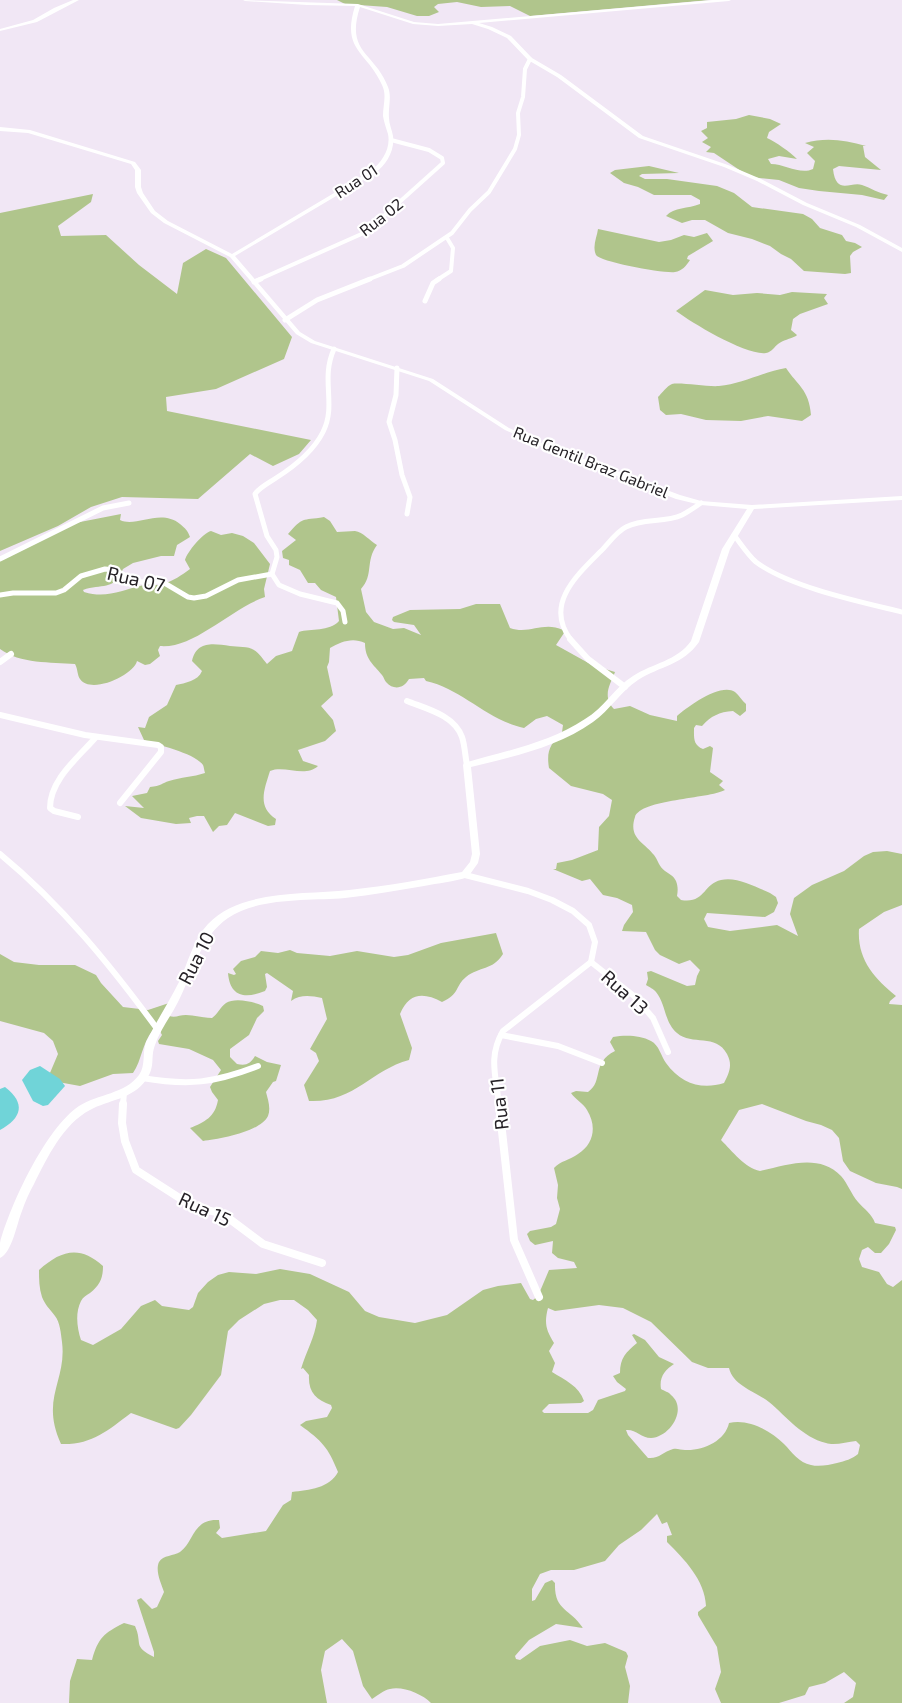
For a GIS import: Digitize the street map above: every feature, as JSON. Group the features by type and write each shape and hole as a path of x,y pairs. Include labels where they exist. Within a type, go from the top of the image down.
{"street":[{"path":"0,30 35,21 77,0"},
{"path":"245,0 358,5 425,25 474,24 729,0"},
{"path":"358,5 351,24 351,32 366,58 378,72 388,92 386,113 391,140"},
{"path":"474,24 490,28 510,37 530,60 558,76 641,137 726,166 759,180 806,204 858,226 902,250"},
{"path":"285,320 317,300 403,266 447,238 470,210 489,192 515,149 519,135 518,113 523,97 525,68 530,60"},
{"name":"Rua Gentil Braz Gabriel","path":"0,129 28,131 133,163 138,170 140,193 158,217 232,256 285,320 306,339 431,380 492,420 521,436 678,497 701,503 752,507 902,498"},
{"name":"Rua 01","path":"232,256 379,168 387,157 391,140"},
{"name":"Rua 02","path":"254,282 366,232 443,163 442,158 429,150 391,140"},
{"path":"425,301 433,283 451,271 454,248 447,238"},
{"path":"334,349 328,361 326,372 329,405 328,415 320,438 298,463 255,494 267,536 276,550 277,557 272,574 279,585 300,594 337,603 343,611 345,622"},
{"path":"397,368 396,395 389,422 396,440 402,475 410,497 408,514"},
{"path":"625,687 589,660 571,641 561,624 558,615 559,606 568,588 618,533 626,527 638,523 681,516 701,503"},
{"path":"0,559 103,508 129,504"},
{"path":"467,765 554,739 590,720 637,677 679,658 691,648 726,548 752,507"},
{"path":"734,535 755,562 779,576 852,600 902,611"},
{"name":"Rua 07","path":"0,595 12,593 56,593 64,590 81,576 105,569 115,570 138,582 161,581 188,597 194,598 206,596 238,580 272,574"},
{"path":"0,662 11,654"},
{"path":"407,701 445,717 459,729 462,737 467,765 476,854 474,863 465,874"},
{"path":"0,715 96,737 158,745 162,752 120,804"},
{"path":"78,817 54,812 50,808 50,796 55,786 96,737"},
{"path":"0,854 21,870 96,949 158,1030"},
{"name":"Rua 10","path":"142,1078 147,1070 148,1047 180,989 204,937 213,925 223,917 260,902 288,897 347,894 465,874 553,898 568,906 579,915 593,933 596,951 591,962"},
{"path":"591,962 501,1035 558,1046 602,1063"},
{"name":"Rua 13","path":"591,962 634,996 653,1018 668,1052"},
{"name":"Rua 11","path":"501,1035 496,1043 494,1054 514,1240 539,1297"},
{"path":"0,1253 11,1231 13,1220 25,1193 61,1129 77,1113 91,1104 124,1092 133,1087 142,1078 170,1083 198,1084 224,1079 258,1066"},
{"name":"Rua 15","path":"124,1092 122,1130 136,1170 192,1206 231,1218 263,1244 322,1263"}],"green space":[{"path":"337,0 710,0 530,16 510,6 481,7 457,2 438,4 434,7 439,12 429,16 417,16 387,7 345,4"},
{"path":"749,115 770,119 781,124 769,132 767,138 783,147 797,159 779,156 768,159 771,164 803,171 813,169 815,161 807,153 814,147 805,143 813,141 843,141 866,146 863,146 865,157 881,170 839,166 833,169 837,182 844,186 862,185 888,195 884,200 862,195 799,188 779,180 750,177 714,153 706,152 711,147 702,142 708,138 701,131 707,128 707,122 736,119"},
{"path":"649,166 679,173 642,174 639,176 645,179 667,179 717,186 734,193 752,207 803,214 812,219 820,228 842,235 846,241 862,247 850,256 851,273 804,271 791,259 770,246 728,233 705,220 692,220 682,223 666,216 677,210 700,204 700,200 691,195 654,195 624,183 610,173 615,170"},
{"path":"93,194 91,202 58,226 61,236 106,235 139,265 177,294 183,263 206,249 226,258 292,337 284,359 216,389 166,397 167,411 311,440 299,454 273,466 250,454 198,499 122,497 91,507 58,526 0,551 0,213"},
{"path":"598,229 659,242 684,235 694,237 707,233 713,241 688,256 687,259 690,260 680,271 659,271 620,264 600,258 595,252"},
{"path":"705,290 733,295 757,293 780,295 792,292 827,294 824,298 828,304 800,314 793,319 791,330 796,336 780,343 771,351 757,353 720,338 676,311"},
{"path":"786,368 808,399 811,415 802,421 768,416 741,421 706,420 681,414 666,415 660,410 658,397 672,384 728,385"},
{"path":"121,514 120,520 126,522 156,518 172,520 185,528 190,537 177,545 174,556 161,556 133,563 123,569 111,584 83,590 84,592 100,595 114,593 144,585 161,585 181,576 190,569 185,560 192,548 211,531 221,535 232,533 243,536 254,543 270,564 264,589 265,597 239,610 199,635 173,645 160,646 158,650 160,656 150,664 145,665 137,661 121,677 102,684 93,685 85,683 80,679 75,664 26,660 0,649 0,558 75,523"},
{"path":"324,517 330,521 337,532 355,531 377,545 371,557 365,584 361,589 366,612 374,622 393,629 404,628 421,635 414,625 394,622 392,620 393,617 410,610 460,609 476,604 500,604 510,628 523,630 549,627 563,630 564,633 556,645 592,665 615,672 608,690 608,700 614,709 630,706 650,715 677,721 677,716 704,697 721,690 729,690 736,693 746,704 746,711 740,716 733,711 724,712 712,717 702,726 696,725 694,728 694,738 697,745 703,749 710,746 713,748 710,772 723,781 719,785 725,790 649,806 640,811 635,817 633,824 635,835 638,839 654,855 663,869 675,879 677,883 677,896 681,900 695,899 715,882 727,879 746,883 776,897 778,903 774,912 765,917 707,913 704,919 708,927 730,931 777,925 798,936 790,914 794,898 812,885 844,871 864,856 873,852 887,851 902,854 902,905 884,912 859,929 859,940 864,959 874,975 896,996 889,1004 902,1005 902,1189 876,1183 850,1171 843,1161 839,1138 832,1130 762,1104 739,1110 721,1140 744,1163 760,1171 802,1163 823,1165 832,1169 841,1176 875,1223 895,1227 896,1230 889,1244 881,1253 875,1253 868,1247 862,1250 859,1259 862,1267 879,1272 887,1284 893,1287 902,1280 902,1703 844,1703 853,1697 856,1683 844,1672 825,1683 809,1687 805,1695 779,1703 721,1703 715,1689 721,1672 717,1647 698,1615 698,1612 706,1606 702,1587 687,1563 667,1542 667,1536 672,1535 667,1522 662,1524 657,1514 641,1530 619,1545 605,1561 574,1570 551,1570 540,1574 532,1589 532,1601 535,1600 545,1583 552,1580 555,1583 555,1592 560,1604 583,1628 556,1624 529,1640 515,1656 516,1659 520,1660 540,1646 570,1640 587,1646 605,1643 626,1652 628,1656 625,1667 630,1686 628,1703 431,1703 412,1692 395,1688 385,1691 372,1699 363,1686 353,1651 342,1639 325,1651 321,1670 327,1703 69,1703 70,1681 77,1659 92,1660 99,1641 107,1633 124,1623 135,1626 140,1647 154,1657 137,1600 141,1598 152,1609 157,1607 164,1592 158,1573 159,1562 163,1558 178,1553 185,1548 199,1527 210,1520 219,1520 220,1528 216,1533 222,1538 266,1531 283,1505 291,1500 292,1492 324,1485 330,1482 338,1472 324,1445 300,1425 306,1421 327,1417 332,1408 331,1405 317,1398 310,1386 309,1375 303,1368 301,1369 317,1320 308,1310 294,1300 280,1300 264,1304 239,1320 228,1331 221,1375 179,1428 176,1429 131,1413 99,1436 82,1442 61,1444 55,1428 53,1402 63,1356 61,1335 57,1319 42,1297 39,1270 55,1258 71,1253 86,1255 95,1259 103,1266 102,1278 99,1284 82,1300 77,1315 81,1340 93,1345 121,1329 141,1306 155,1300 162,1306 189,1310 193,1307 198,1293 208,1282 218,1275 229,1272 256,1274 280,1269 310,1274 349,1292 365,1311 379,1317 415,1323 447,1315 483,1290 498,1286 521,1283 530,1299 533,1300 538,1296 549,1270 577,1268 574,1262 558,1258 552,1253 553,1241 535,1245 530,1241 527,1234 530,1231 551,1227 556,1224 560,1209 554,1168 575,1156 588,1145 593,1128 590,1116 585,1108 571,1093 576,1091 588,1092 593,1088 600,1066 615,1051 610,1042 613,1037 632,1036 651,1041 656,1045 672,1070 692,1084 708,1086 724,1083 730,1069 727,1054 717,1044 683,1037 673,1029 659,997 654,990 646,985 648,979 647,972 651,971 687,986 695,985 700,970 690,960 679,964 660,955 655,950 646,932 622,931 633,912 632,905 617,898 603,895 590,879 582,881 553,869 556,869 557,863 572,860 598,850 599,827 609,816 612,800 603,794 571,786 549,768 549,752 552,744 562,732 563,725 547,716 536,719 524,728 498,718 451,691 426,681 424,678 409,679 402,686 392,687 370,661 366,653 365,643 356,640 347,641 330,648 327,667 333,695 321,706 333,720 336,731 325,741 298,750 303,761 318,766 307,771 282,769 270,771 264,791 264,804 270,814 276,819 275,825 268,826 235,813 227,825 219,826 213,832 204,816 189,818 191,823 176,824 141,818 125,806 144,808 132,796 147,793 150,787 169,781 205,773 203,765 192,757 144,740 138,727 145,728 149,717 167,705 176,685 198,677 202,671 192,661 194,654 202,646 212,644 249,648 258,653 267,664 276,656 292,651 299,632 330,627 339,621 336,597 321,590 315,583 308,583 300,570 289,565 289,560 283,558 282,551 296,540 288,534 297,524 307,519","holes":["599,1305 623,1308 651,1322 692,1362 708,1368 729,1368 735,1380 764,1398 795,1426 810,1436 829,1444 856,1441 860,1445 858,1454 848,1460 834,1464 821,1466 807,1464 799,1460 779,1439 766,1430 744,1422 736,1422 729,1423 723,1435 706,1447 692,1450 673,1449 658,1456 648,1458 628,1435 626,1430 651,1438 665,1433 670,1428 677,1414 678,1407 676,1401 669,1393 661,1389 661,1381 663,1374 674,1364 659,1357 645,1340 634,1334 632,1335 637,1343 624,1356 620,1373 613,1376 626,1389 625,1391 598,1400 593,1410 588,1413 544,1413 542,1411 549,1404 581,1403 584,1401 575,1387 552,1372 555,1363 549,1351 554,1343 546,1326 548,1308 555,1311"]},
{"path":"496,933 503,954 495,963 466,977 455,993 442,1002 429,997 417,996 412,998 404,1007 400,1014 412,1048 409,1060 384,1071 350,1092 325,1100 309,1101 304,1085 319,1061 316,1053 310,1049 327,1019 322,998 302,996 291,1001 293,991 267,973 265,974 267,987 265,991 258,994 240,994 235,991 229,981 228,973 236,974 233,969 241,961 255,957 261,951 278,953 290,950 297,953 330,956 357,951 394,957 408,955 441,943"},
{"path":"0,954 14,962 39,965 75,965 96,975 123,1007 148,1010 169,1003 169,1016 189,1015 212,1018 226,1003 234,1000 263,1006 264,1011 257,1018 249,1035 230,1049 230,1057 240,1065 248,1064 255,1056 267,1062 281,1065 276,1081 273,1082 266,1092 269,1107 268,1116 264,1122 239,1134 203,1141 190,1128 205,1121 212,1115 217,1106 218,1100 210,1087 221,1070 213,1060 189,1049 159,1044 158,1041 162,1035 159,1029 153,1030 149,1035 133,1073 113,1074 80,1086 47,1080 58,1054 53,1041 44,1033 0,1021"}],"water":[{"path":"40,1066 60,1079 65,1086 48,1105 43,1106 33,1101 22,1080 30,1070"},
{"path":"5,1087 16,1099 19,1110 13,1120 0,1130 0,1089"}]}
